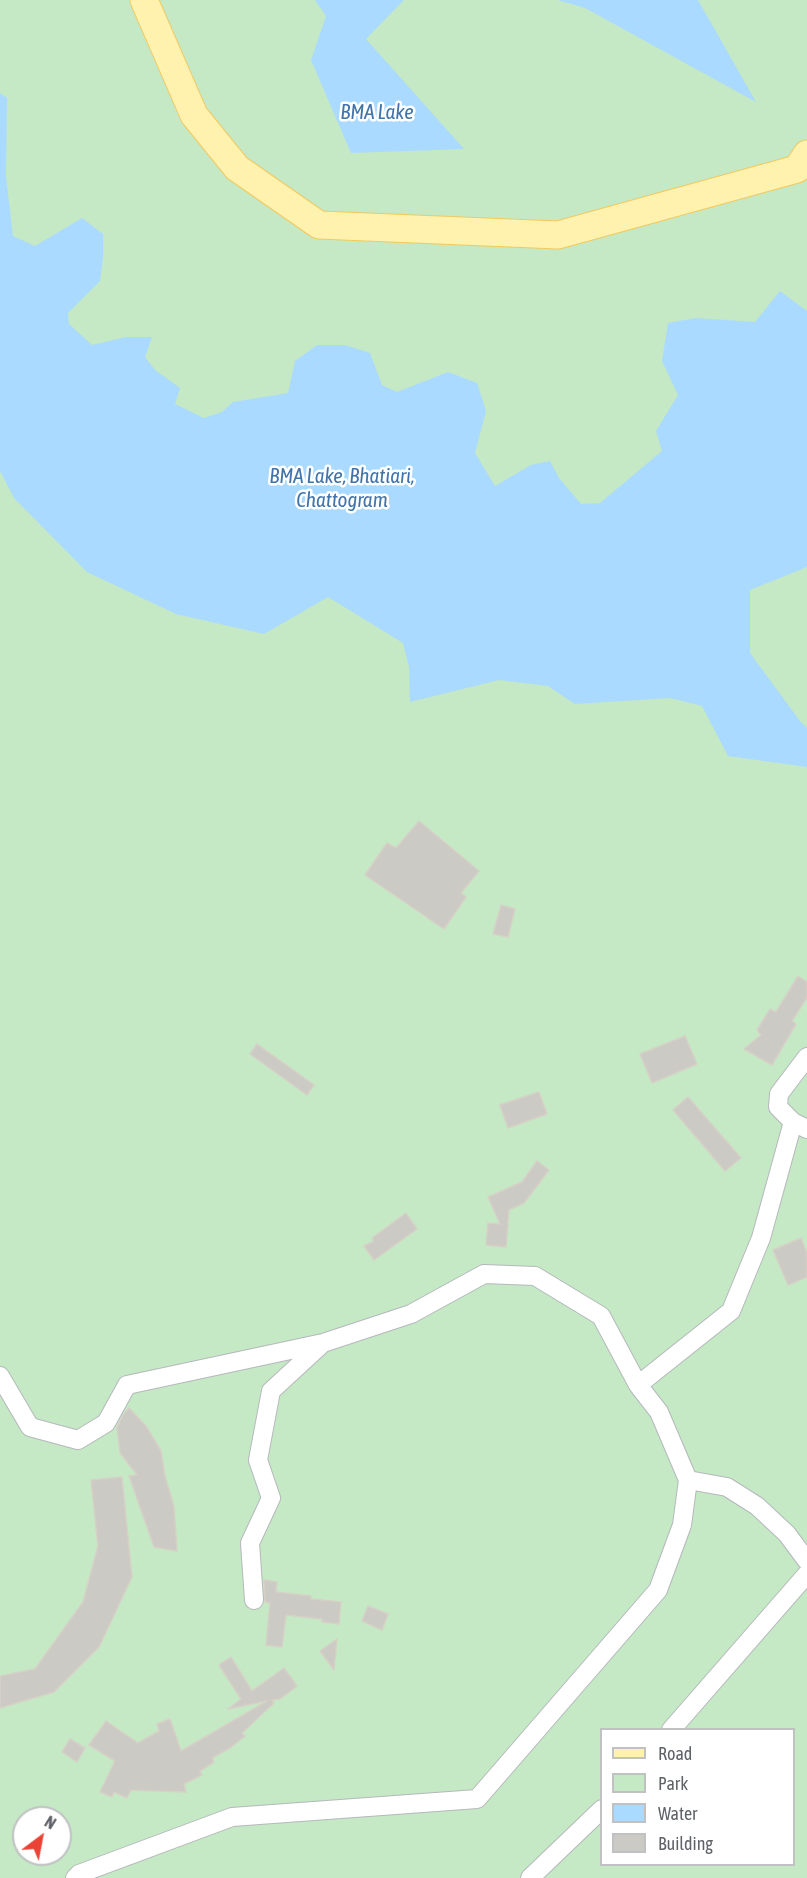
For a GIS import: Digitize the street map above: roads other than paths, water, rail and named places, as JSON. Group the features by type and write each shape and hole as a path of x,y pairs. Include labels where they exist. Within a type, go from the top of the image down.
{"main road":[{"path":"144,0 194,115 237,168 319,225 558,235 797,169 807,154"}],"street":[{"path":"638,1385 731,1311 761,1238 800,1125 778,1107 778,1094 807,1058"},
{"path":"0,1376 30,1428 78,1440 106,1423 127,1385 324,1343 411,1314 484,1274 535,1276 601,1317 638,1385 659,1412 688,1480 682,1526 658,1590 477,1799 232,1817 79,1874 75,1878"},
{"path":"254,1600 250,1543 271,1498 258,1460 271,1391 324,1343"},
{"path":"688,1480 727,1487 757,1506 787,1534 807,1561"},
{"path":"673,1728 807,1574"},
{"path":"530,1878 600,1811"}],"water":[{"name":"BMA Lake","path":"315,0 404,0 366,39 464,149 351,153 311,60 326,16"},
{"path":"558,0 698,0 756,102 585,8"},
{"name":"BMA Lake, Bhatiari, Chattogram","path":"0,93 7,98 6,177 13,236 35,246 82,218 103,234 100,281 68,313 69,324 92,345 126,337 152,337 145,357 155,370 180,388 175,404 204,418 222,412 233,402 288,393 295,361 317,345 345,345 370,353 382,385 397,392 448,372 477,383 486,411 475,453 495,486 531,465 550,461 559,478 581,504 600,503 662,451 656,431 678,395 662,361 668,323 696,318 755,322 780,291 807,311 807,567 750,590 750,653 807,728 807,767 728,756 702,706 670,698 575,704 548,686 499,680 410,702 409,667 403,643 328,597 264,634 176,614 87,572 14,498 0,471"}]}
